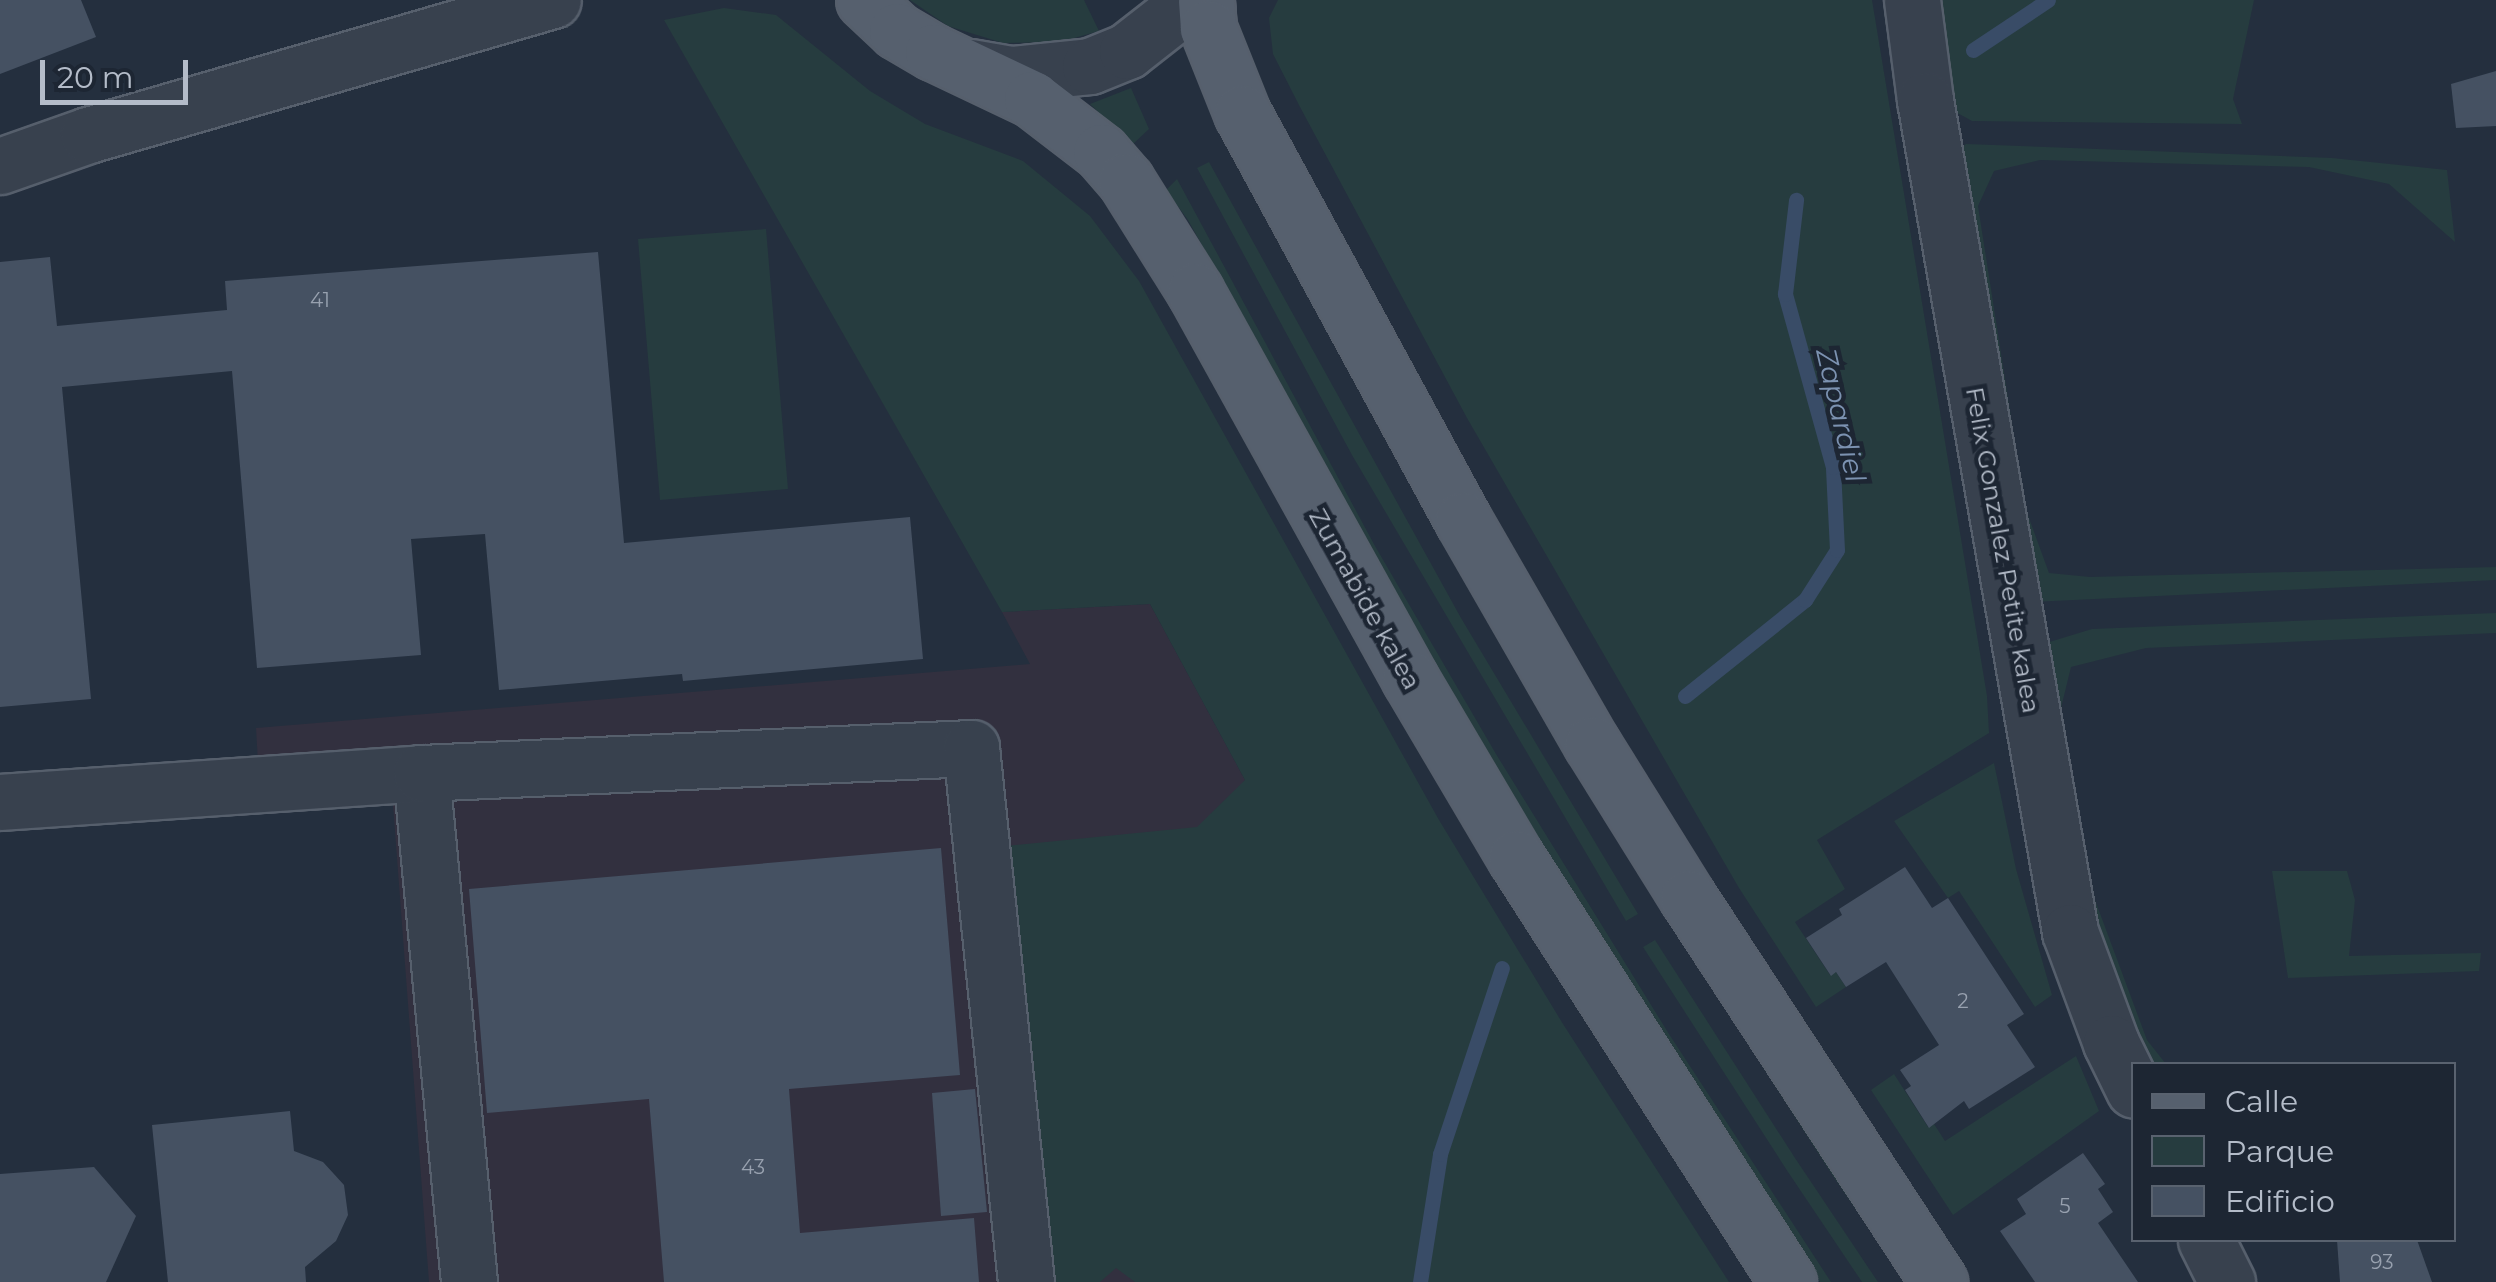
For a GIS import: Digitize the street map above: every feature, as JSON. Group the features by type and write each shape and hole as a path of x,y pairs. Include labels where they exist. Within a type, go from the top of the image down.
{"main road":[{"name":"Zumabide kalea","path":"864,0 897,30 933,52 971,67 1072,127 1126,181 1152,219 1516,858 1788,1282"},
{"path":"1206,0 1208,28 1242,113 1463,520 1678,883 1938,1282"}],"street":[{"path":"0,166 88,135 553,0"},
{"path":"971,67 1011,74 1090,66 1128,51 1192,0"},
{"name":"Felix Gonzalez Petite kalea","path":"1912,0 1932,142 2070,932 2111,1044 2131,1084"},
{"path":"0,802 421,773 971,748 1026,1282"},
{"path":"421,773 469,1282"},
{"path":"2207,1242 2227,1282"}],"shaded area":[{"path":"1150,604 1245,780 1199,1282 429,1282 393,805 261,814 256,728 1030,664 1002,612"}],"green space":[{"path":"910,0 1084,0 1099,31 1060,42 1003,43 948,26"},
{"path":"1278,0 1872,0 1987,696 1989,733 1817,840 1845,889 1795,922 1830,975 1836,972 1846,987 1816,1007 1739,888 1467,418 1300,107 1273,54 1269,18"},
{"path":"1927,0 2254,0 2233,99 2242,124 1972,121 1943,105"},
{"path":"724,8 776,15 870,91 925,124 1023,161 1090,216 1139,281 1439,820 1563,1024 1729,1282 1135,1282 1116,1268 1100,1282 1047,1282 1005,846 1197,827 1245,780 1150,604 1002,612 664,20"},
{"path":"1131,88 1149,129 1132,145 1090,104"},
{"path":"1966,144 2332,158 2447,170 2455,242 2389,184 2309,167 2040,160 1994,171 1978,206 2025,507 2049,573 2090,577 2496,567 2496,580 2030,602 1948,160"},
{"path":"1209,162 1461,618 1638,914 1626,921 1352,455 1197,168"},
{"path":"1177,179 1375,546 1496,754 1669,1034 1831,1282 1820,1282 1608,951 1473,730 1188,220 1166,190"},
{"path":"766,229 788,489 660,500 638,239"},
{"path":"2496,613 2496,633 2146,648 2071,667 2060,712 2095,900 2147,1040 2164,1062 2140,1062 2117,1018 2033,647 2092,629"},
{"path":"1994,763 2016,869 2052,995 2035,1007 1959,891 1948,898 1894,821"},
{"path":"2272,871 2347,871 2355,900 2349,956 2481,953 2479,971 2288,978"},
{"path":"1681,924 1916,1282 1905,1282 1833,1176 1673,928"},
{"path":"1655,940 1878,1282 1862,1282 1788,1172 1643,947"},
{"path":"2076,1056 2099,1111 1953,1215 1871,1090 1894,1074 1928,1127 1934,1124 1945,1141"}],"building":[{"path":"0,0 81,0 96,37 0,74"},
{"path":"2496,71 2496,126 2456,128 2451,84"},
{"path":"598,252 624,543 910,517 923,659 683,681 682,674 499,690 485,534 411,539 421,655 257,668 232,371 62,387 91,699 0,707 0,262 50,257 57,326 227,310 225,281"},
{"path":"941,848 960,1075 789,1089 800,1233 974,1218 979,1282 664,1282 649,1099 487,1113 469,889"},
{"path":"1905,867 1932,908 1948,898 2024,1014 2007,1025 2035,1067 1969,1109 1964,1101 1929,1128 1905,1090 1911,1086 1900,1070 1939,1045 1886,962 1846,987 1836,972 1831,976 1806,938 1842,915 1839,909"},
{"path":"975,1089 987,1212 941,1216 932,1093"},
{"path":"290,1111 294,1151 323,1162 344,1185 348,1215 336,1241 305,1267 306,1282 168,1282 152,1125"},
{"path":"2083,1153 2105,1184 2098,1189 2113,1212 2098,1223 2138,1282 2035,1282 2000,1231 2026,1214 2017,1199"},
{"path":"94,1167 136,1216 106,1282 0,1282 0,1174"},
{"path":"2337,1242 2418,1242 2432,1282 2340,1282"}],"waterway":[{"path":"1973,50 2048,0"},
{"name":"Zapardiel","path":"1685,696 1805,600 1837,550 1833,467 1785,294 1796,200"},
{"name":"Zapardiel","path":"1420,1282 1440,1154 1502,968"}]}
